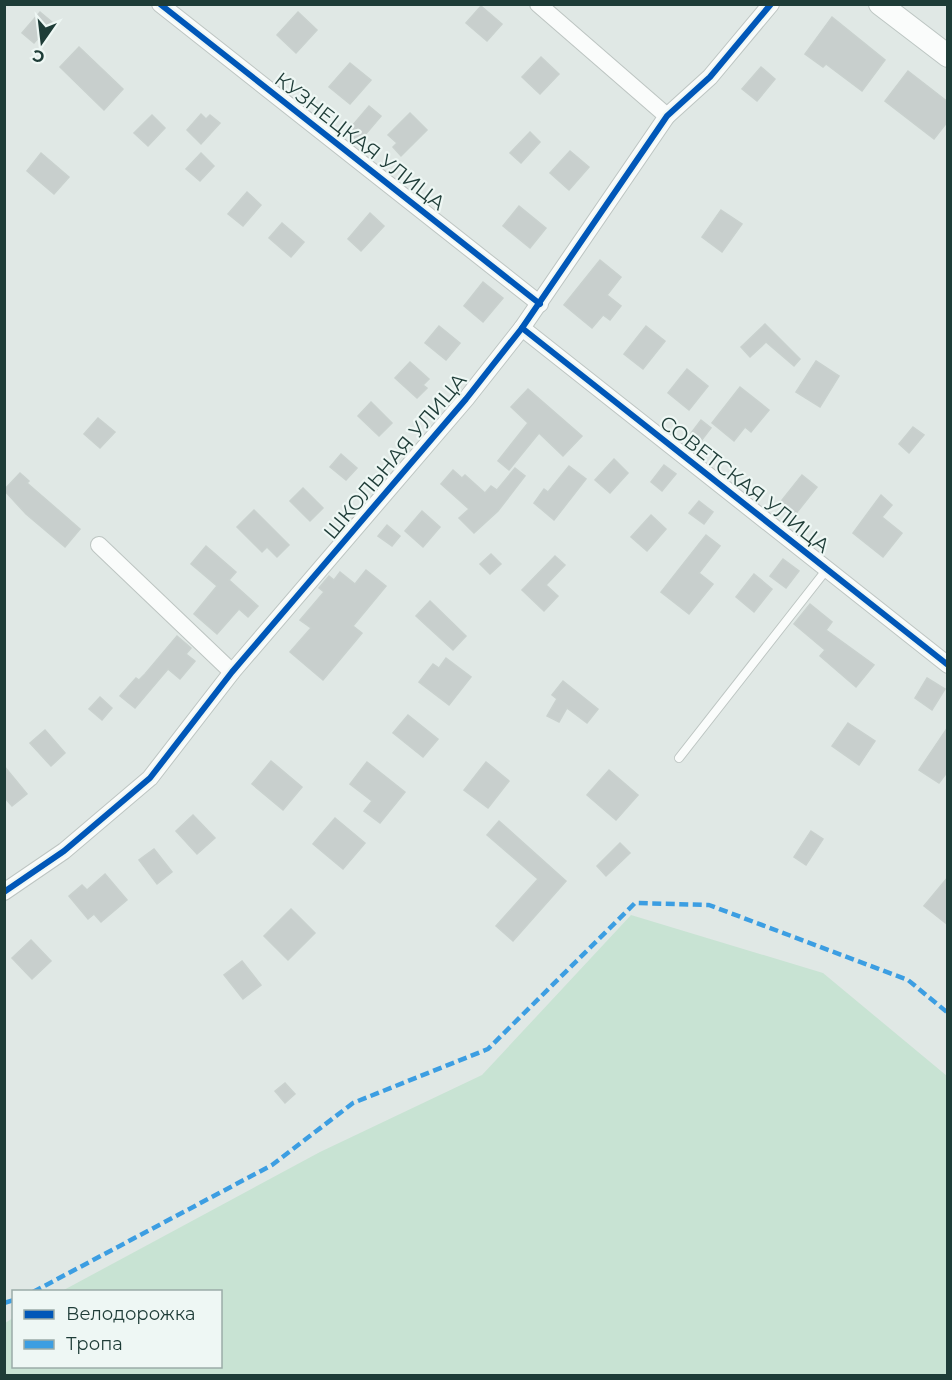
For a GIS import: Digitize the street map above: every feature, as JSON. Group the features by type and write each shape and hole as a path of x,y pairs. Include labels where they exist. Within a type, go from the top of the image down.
{"street":[{"name":"КУЗНЕЦКАЯ УЛИЦА","path":"160,4 540,304"},
{"path":"538,4 667,116"},
{"name":"ШКОЛЬНАЯ УЛИЦА","path":"4,892 64,851 150,778 232,672 466,399 522,328 667,116 710,77 771,4"},
{"path":"880,4 948,56"},
{"name":"СОВЕТСКАЯ УЛИЦА","path":"522,328 948,665"},
{"path":"99,545 232,672"}],"lane":[{"path":"679,758 827,569"}],"green space":[{"path":"631,915 823,973 947,1076 947,1375 5,1375 5,1323 12,1319 12,1368 222,1368 222,1290 64,1290 320,1152 482,1075"}],"building":[{"path":"481,6 502,24 487,41 466,23"},
{"path":"40,12 52,22 34,43 22,33"},
{"path":"298,12 317,30 296,53 277,35"},
{"path":"832,17 885,60 862,91 826,64 823,67 805,54"},
{"path":"79,47 123,89 104,110 60,67"},
{"path":"541,57 559,74 540,94 522,77"},
{"path":"350,63 371,80 350,104 329,87"},
{"path":"761,67 775,79 757,101 742,89"},
{"path":"908,71 948,102 948,121 934,139 885,101"},
{"path":"369,106 381,116 359,142 347,132"},
{"path":"410,113 427,130 401,156 393,147 397,143 388,135"},
{"path":"201,114 206,119 210,115 220,123 201,144 187,130"},
{"path":"152,115 165,128 148,146 134,133"},
{"path":"530,132 540,142 521,163 510,153"},
{"path":"570,151 589,167 569,190 550,173"},
{"path":"41,153 69,177 54,194 27,171"},
{"path":"201,153 214,166 200,181 186,169"},
{"path":"247,192 261,205 243,226 228,214"},
{"path":"519,206 546,228 530,248 503,226"},
{"path":"721,210 742,224 722,252 702,237"},
{"path":"370,213 384,226 361,251 348,239"},
{"path":"282,223 304,242 291,257 269,238"},
{"path":"600,260 621,277 607,295 621,306 610,320 603,315 592,328 564,305"},
{"path":"483,282 503,298 483,322 464,306"},
{"path":"765,324 800,359 794,366 766,342 750,357 741,347"},
{"path":"439,326 460,343 446,360 425,343"},
{"path":"646,326 665,341 643,369 624,354"},
{"path":"816,361 839,376 820,407 796,392"},
{"path":"410,362 429,379 423,385 427,388 417,398 395,378"},
{"path":"687,369 708,386 689,410 668,393"},
{"path":"740,387 769,410 751,432 745,427 734,441 712,423"},
{"path":"528,389 582,436 563,456 539,433 509,470 498,461 528,423 511,407"},
{"path":"371,402 392,423 379,436 358,416"},
{"path":"98,418 115,432 100,448 84,434"},
{"path":"701,420 711,428 698,445 688,437"},
{"path":"913,427 924,435 909,453 899,444"},
{"path":"341,454 357,468 346,480 330,467"},
{"path":"614,459 628,473 610,493 595,480"},
{"path":"664,465 676,474 662,491 651,482"},
{"path":"569,466 586,479 554,520 534,503 544,489 548,492"},
{"path":"515,468 525,476 498,511 474,533 459,518 469,509 441,484 453,470 462,478 465,475 485,493 491,486 497,490"},
{"path":"20,473 29,481 27,483 80,529 65,547 26,514 4,490"},
{"path":"802,475 817,487 794,516 779,504"},
{"path":"303,488 323,508 310,521 290,501"},
{"path":"881,495 892,505 882,517 902,533 883,557 853,533"},
{"path":"699,501 713,512 704,524 689,513"},
{"path":"254,510 289,545 277,557 267,547 262,552 237,527"},
{"path":"422,511 440,527 423,547 405,531"},
{"path":"651,515 666,529 647,551 631,537"},
{"path":"387,525 400,536 392,546 378,536"},
{"path":"706,535 720,546 699,573 713,584 689,614 661,592"},
{"path":"206,546 236,572 229,580 258,606 248,617 239,609 217,634 194,614 217,586 191,564"},
{"path":"491,554 501,564 490,574 480,564"},
{"path":"555,556 565,565 546,585 558,596 544,611 522,590"},
{"path":"783,559 799,571 786,588 770,576"},
{"path":"366,570 386,586 353,626 362,633 323,680 290,652 311,628 300,620 324,592 319,588 329,576 334,580 340,572 355,584"},
{"path":"754,574 772,589 754,612 736,597"},
{"path":"430,601 466,636 453,650 416,616"},
{"path":"810,604 832,622 826,630 874,665 856,687 820,656 825,650 794,624"},
{"path":"177,636 191,648 186,654 195,661 180,679 168,669 135,708 120,696 136,678 139,680 145,674"},
{"path":"446,658 471,677 449,705 419,682 433,664 439,668"},
{"path":"927,678 945,689 932,710 915,698"},
{"path":"563,681 598,709 587,723 567,708 559,722 547,716 557,699 552,695"},
{"path":"100,697 112,708 102,720 89,709"},
{"path":"408,715 438,739 423,757 393,733"},
{"path":"848,723 875,741 859,765 832,746"},
{"path":"948,727 948,771 939,783 919,770"},
{"path":"45,730 65,753 51,766 30,743"},
{"path":"271,761 302,787 283,810 252,784"},
{"path":"367,762 405,792 380,823 364,811 372,801 350,784"},
{"path":"486,762 509,781 488,808 464,790"},
{"path":"4,766 27,794 12,806 4,797"},
{"path":"609,770 638,795 616,820 587,795"},
{"path":"193,815 215,838 197,854 176,831"},
{"path":"335,818 365,843 343,869 313,844"},
{"path":"499,821 566,881 513,941 496,926 538,879 487,835"},
{"path":"811,831 823,839 806,865 794,857"},
{"path":"620,843 630,853 606,876 597,866"},
{"path":"154,849 172,872 157,884 139,860"},
{"path":"105,874 127,900 101,922 94,914 88,919 69,896 82,885 87,890"},
{"path":"948,877 948,925 924,906"},
{"path":"291,909 315,933 288,960 264,936"},
{"path":"31,940 51,961 32,979 12,958"},
{"path":"242,961 261,985 243,999 224,975"},
{"path":"285,1083 295,1094 285,1103 275,1091"}],"marked path":[{"path":"37,1290 272,1165 353,1103 488,1049 635,903 709,905 908,980 948,1013"},
{"path":"4,1303 12,1301"}],"cycle path":[{"path":"160,4 540,304"},
{"path":"4,892 64,851 150,778 232,672 466,399 522,328 667,116 710,77 771,4"},
{"path":"522,328 948,665"}]}
